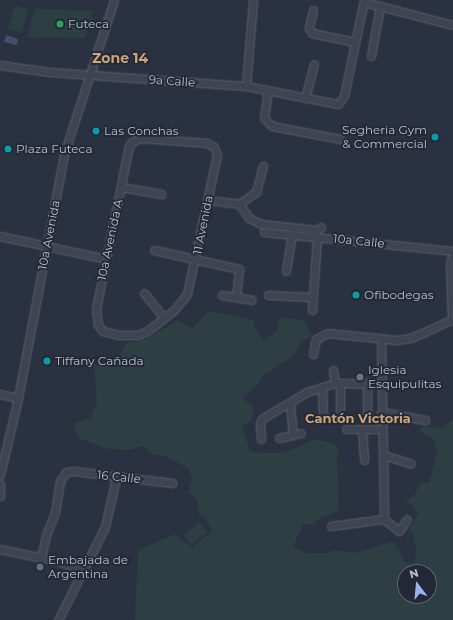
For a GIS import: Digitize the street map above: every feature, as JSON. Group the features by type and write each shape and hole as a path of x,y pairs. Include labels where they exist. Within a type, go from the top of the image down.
{"street":[{"name":"10a Avenida","path":"0,472 18,398 64,154 88,74 114,0"},
{"path":"246,86 253,0"},
{"path":"313,10 308,28 312,33 355,42 364,1 453,25"},
{"path":"371,56 380,6"},
{"name":"9a Calle","path":"0,65 88,74 246,86 332,103 342,102 355,42"},
{"path":"305,98 314,64"},
{"path":"268,90 264,118 272,126 340,139"},
{"name":"11 Avenida","path":"110,333 138,335 164,318 187,294 196,259 217,155 214,147 207,143 141,138 133,141"},
{"name":"10a Avenida A","path":"110,333 103,331 96,319 106,259 129,146 133,141"},
{"path":"208,200 239,204 256,192 263,166"},
{"path":"121,187 161,194"},
{"path":"239,204 249,218 261,224 317,230 321,227"},
{"name":"10a Calle","path":"264,232 317,236 453,253"},
{"path":"286,271 292,234"},
{"path":"0,236 106,259"},
{"path":"312,310 317,236"},
{"path":"154,250 239,269 236,297"},
{"path":"313,354 316,339 328,333 381,339 411,338 453,319 450,264 453,253"},
{"path":"144,293 164,318"},
{"path":"222,295 252,300"},
{"path":"268,295 312,298"},
{"path":"381,339 381,412 384,455 384,520"},
{"path":"333,370 337,383 340,418"},
{"path":"261,439 260,423 263,418 307,392 337,383 368,382 382,384"},
{"path":"367,418 368,382"},
{"path":"322,387 323,416"},
{"path":"0,394 18,398"},
{"path":"279,438 296,434 290,403"},
{"path":"381,412 425,420"},
{"path":"362,428 364,460"},
{"path":"346,429 382,429"},
{"path":"384,455 411,464"},
{"name":"16 Calle","path":"41,557 46,535 55,513 60,481 66,472 74,471 116,478 172,483"},
{"path":"58,620 85,571 105,527 116,478"},
{"path":"331,526 384,520 398,531 407,519"},
{"path":"0,549 41,557 85,571"}],"shaded area":[{"path":"15,6 28,9 22,33 8,29"},
{"name":"Futeca","path":"35,9 93,11 85,38 27,37"},
{"path":"209,311 254,320 254,326 263,340 277,331 279,317 304,320 312,336 301,342 295,354 261,377 259,384 242,398 254,407 251,421 242,426 250,451 258,453 284,453 316,439 332,443 339,450 337,457 339,510 316,521 314,525 303,524 293,547 307,553 329,553 332,550 354,553 391,542 399,548 404,562 413,564 417,553 413,535 409,530 418,513 414,510 415,507 404,501 414,496 420,484 429,482 437,454 434,440 419,430 424,426 442,428 453,419 453,620 135,620 138,550 175,534 192,547 212,531 205,518 199,515 197,499 188,493 192,479 189,469 166,456 154,455 143,446 130,450 108,449 78,438 74,424 90,418 97,404 94,366 117,362 125,344 146,339 178,320 192,329"},
{"path":"200,522 208,532 191,545 183,535"}],"water":[{"path":"6,35 18,39 17,45 4,42"}],"place":[{"name":"Futeca","path":"60,24"},
{"name":"Las Conchas","path":"96,131"},
{"name":"Segheria Gym & Commercial","path":"435,137"},
{"name":"Plaza Futeca","path":"8,149"},
{"name":"Ofibodegas","path":"356,295"},
{"name":"Tiffany Cañada","path":"47,361"},
{"name":"Iglesia Esquipulitas","path":"360,377"},
{"name":"Embajada de Argentina","path":"40,567"}],"district":[{"name":"Zone 14","path":"120,58"},
{"name":"Cantón Victoria","path":"358,418"}]}
